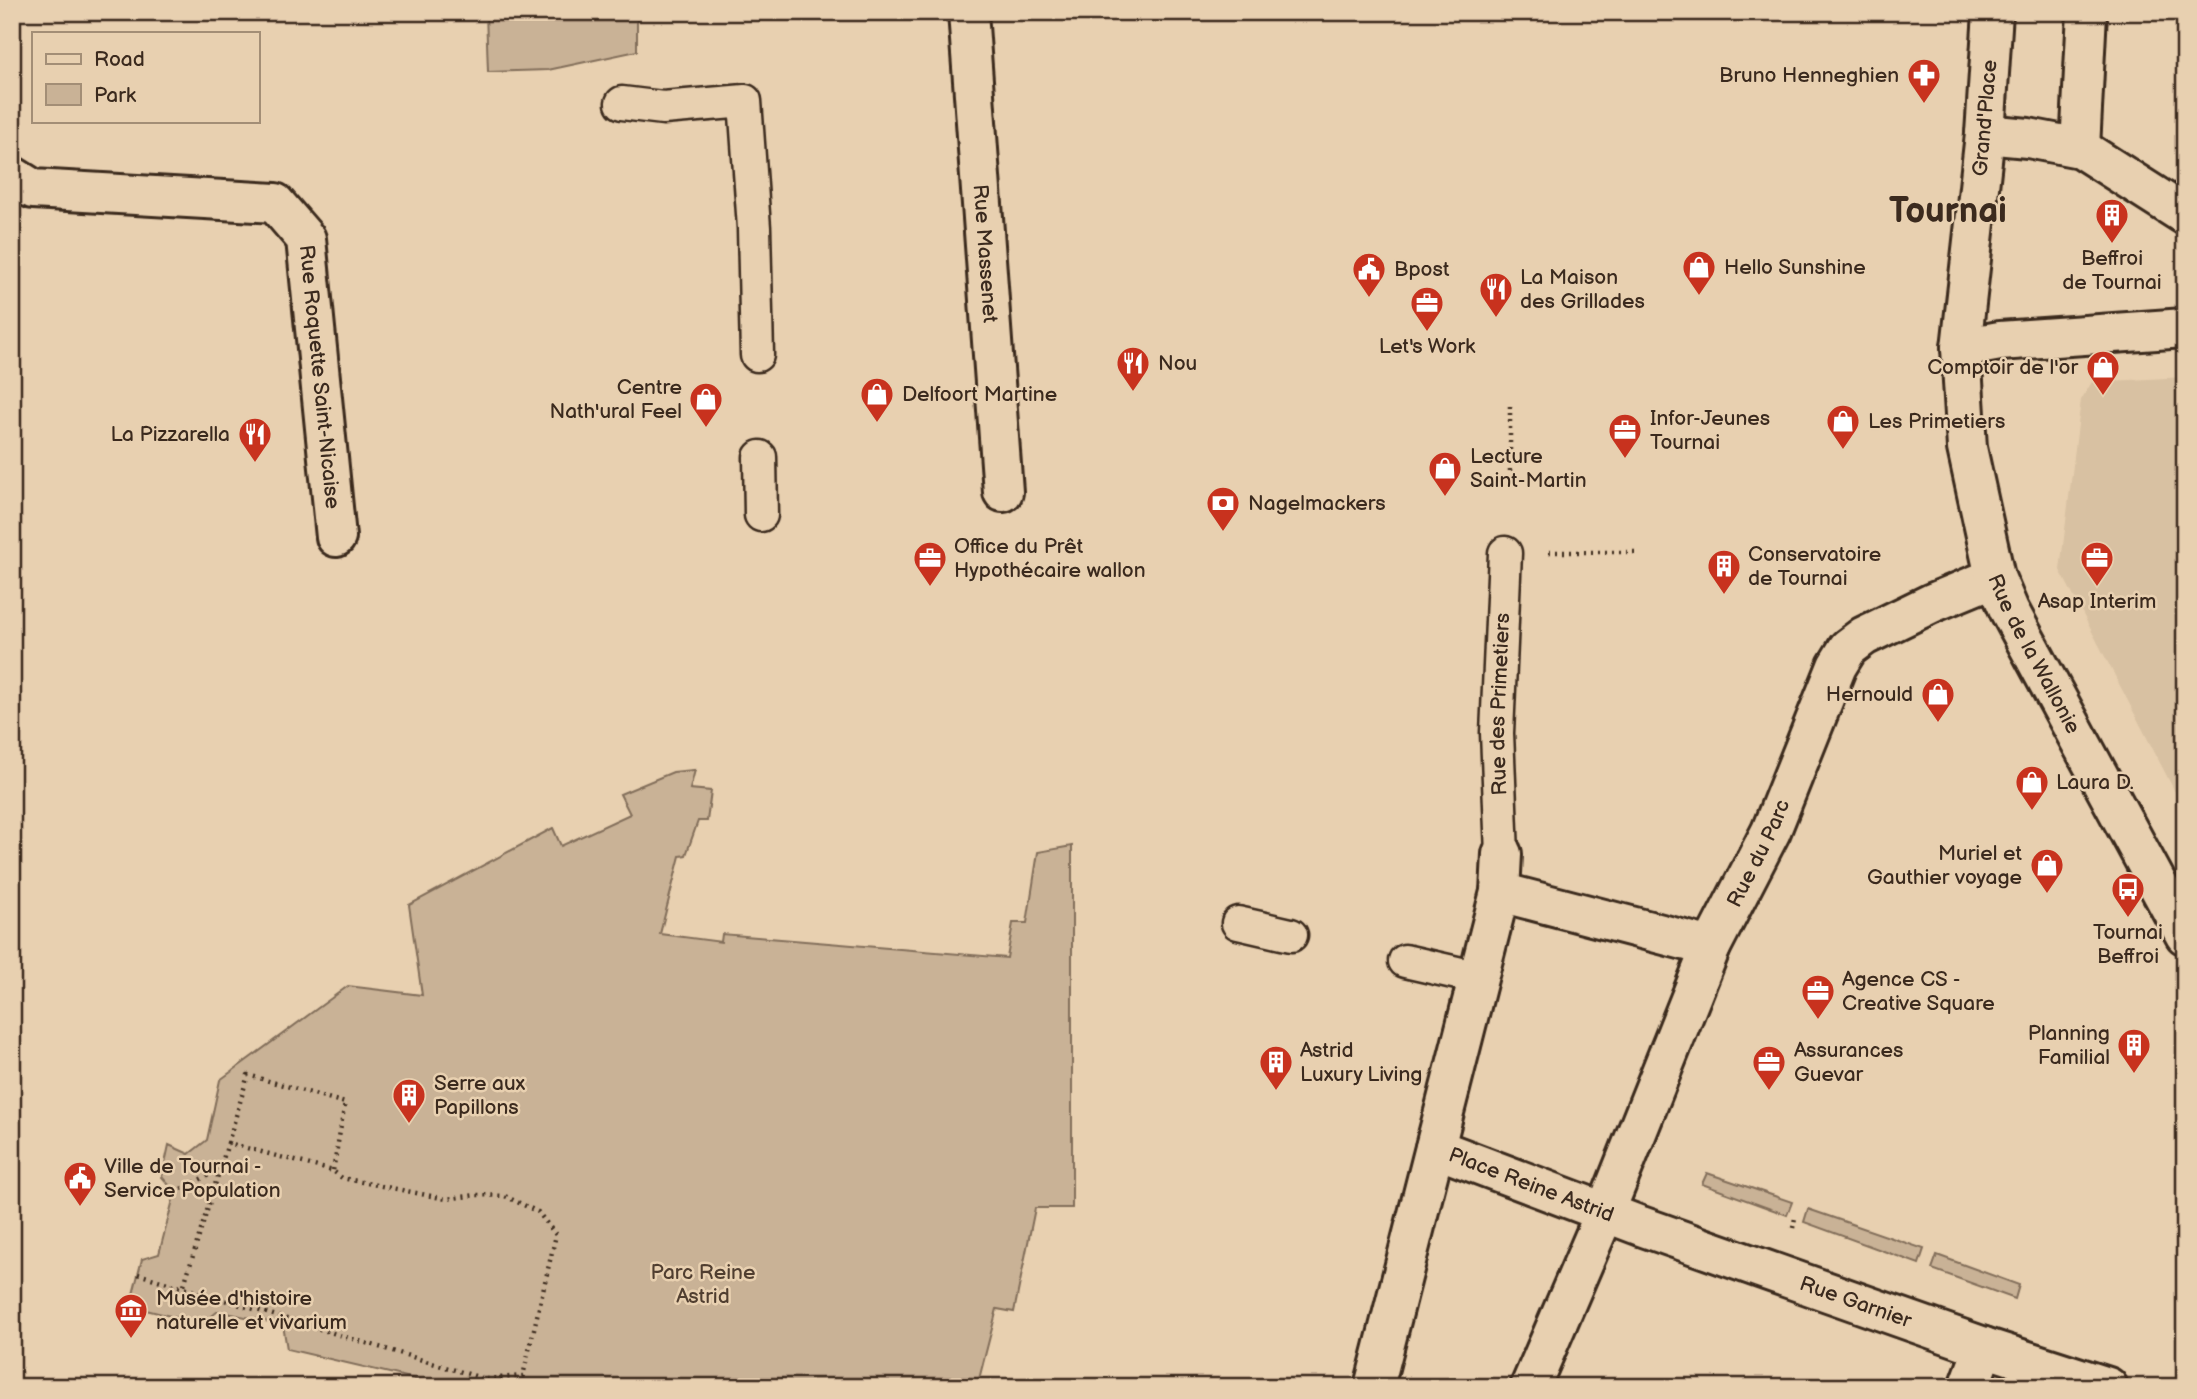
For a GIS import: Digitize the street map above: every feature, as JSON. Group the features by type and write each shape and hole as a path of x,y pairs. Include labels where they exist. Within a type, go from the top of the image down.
{"street":[{"name":"Rue Massenet","path":"968,12 1003,492"},
{"name":"Grand'Place","path":"1961,348 1985,134 1993,12"},
{"path":"2080,148 2087,12"},
{"path":"1985,134 2028,138 2080,148 2185,215"},
{"name":"Rue Roquette Saint-Nicaise","path":"12,176 33,188 275,202 306,239 337,537"},
{"path":"1961,348 2000,341 2185,328"},
{"name":"Rue de la Wallonie","path":"1961,348 1967,448 1995,577 2010,610 2185,935"},
{"name":"Rue du Parc","path":"1606,1210 1711,947 1771,831 1837,666 1848,648 1864,636 1932,603 1995,577"},
{"name":"Place Reine Astrid","path":"1374,1387 1500,892 1502,854"},
{"path":"1500,892 1711,947"},
{"name":"Place Reine Astrid","path":"1435,1148 1606,1210 1530,1387"},
{"name":"Rue Garnier","path":"1606,1210 1641,1226 1984,1347 2108,1387"},
{"path":"1969,1387 1984,1347"}],"lane":[{"path":"622,103 663,108 745,101 754,228 757,355"},
{"path":"760,457 761,515"},
{"name":"Rue des Primetiers","path":"1502,854 1497,733 1505,553"},
{"path":"1238,923 1291,935"},
{"path":"1405,961 1479,978"}],"path":[{"path":"1510,406 1510,473"},
{"path":"1505,553 1640,552"},
{"path":"183,1288 248,1074 345,1103 333,1171"},
{"path":"138,1274 485,1380 523,1376 556,1235 538,1212 505,1196 477,1195 446,1199 342,1178 333,1171 228,1143"},
{"path":"175,1192 220,1169"}],"shaded area":[{"path":"2185,377 2185,811 2060,570 2081,400 2092,382"}],"green space":[{"path":"486,12 637,12 637,51 548,70 488,72"},
{"name":"Parc Reine Astrid","path":"695,770 690,789 711,791 707,821 698,821 686,855 680,856 660,934 721,942 722,934 1007,958 1013,923 1027,923 1038,852 1072,846 1072,1208 1035,1208 1014,1312 997,1309 977,1387 449,1387 287,1349 283,1325 218,1311 202,1324 130,1306 142,1259 159,1254 175,1192 162,1177 169,1145 189,1154 207,1140 220,1080 348,986 422,995 409,905 553,828 561,846 630,814 620,794 673,772"},
{"path":"1707,1173 1792,1202 1787,1215 1702,1184"},
{"path":"1808,1209 1924,1249 1919,1264 1804,1222"},
{"path":"1937,1255 2019,1285 2015,1299 1932,1269"}],"place":[{"name":"Bruno Henneghien","path":"1924,105"},
{"name":"Beffroi de Tournai","path":"2112,245"},
{"name":"Hello Sunshine","path":"1699,297"},
{"name":"Bpost","path":"1369,299"},
{"name":"La Maison des Grillades","path":"1496,319"},
{"name":"Let's Work","path":"1427,333"},
{"name":"Nou","path":"1133,393"},
{"name":"Comptoir de l'or","path":"2103,397"},
{"name":"Delfoort Martine","path":"877,424"},
{"name":"Centre Nath'ural Feel","path":"706,429"},
{"name":"Les Primetiers","path":"1843,451"},
{"name":"Infor-Jeunes Tournai","path":"1625,460"},
{"name":"La Pizzarella","path":"255,464"},
{"name":"Lecture Saint-Martin","path":"1445,498"},
{"name":"Nagelmackers","path":"1223,533"},
{"name":"Office du Prêt Hypothécaire wallon","path":"930,588"},
{"name":"Asap Interim","path":"2097,588"},
{"name":"Conservatoire de Tournai","path":"1724,596"},
{"name":"Hernould","path":"1938,724"},
{"name":"Laura D.","path":"2032,812"},
{"name":"Muriel et Gauthier voyage","path":"2047,895"},
{"name":"Tournai Beffroi","path":"2128,919"},
{"name":"Agence CS - Creative Square","path":"1818,1021"},
{"name":"Planning Familial","path":"2134,1075"},
{"name":"Astrid Luxury Living","path":"1276,1092"},
{"name":"Assurances Guevar","path":"1769,1092"},
{"name":"Serre aux Papillons","path":"409,1125"},
{"name":"Ville de Tournai - Service Population","path":"80,1208"},
{"name":"Musée d'histoire naturelle et vivarium","path":"131,1340"}],"district":[{"name":"Tournai","path":"1948,211"}]}
